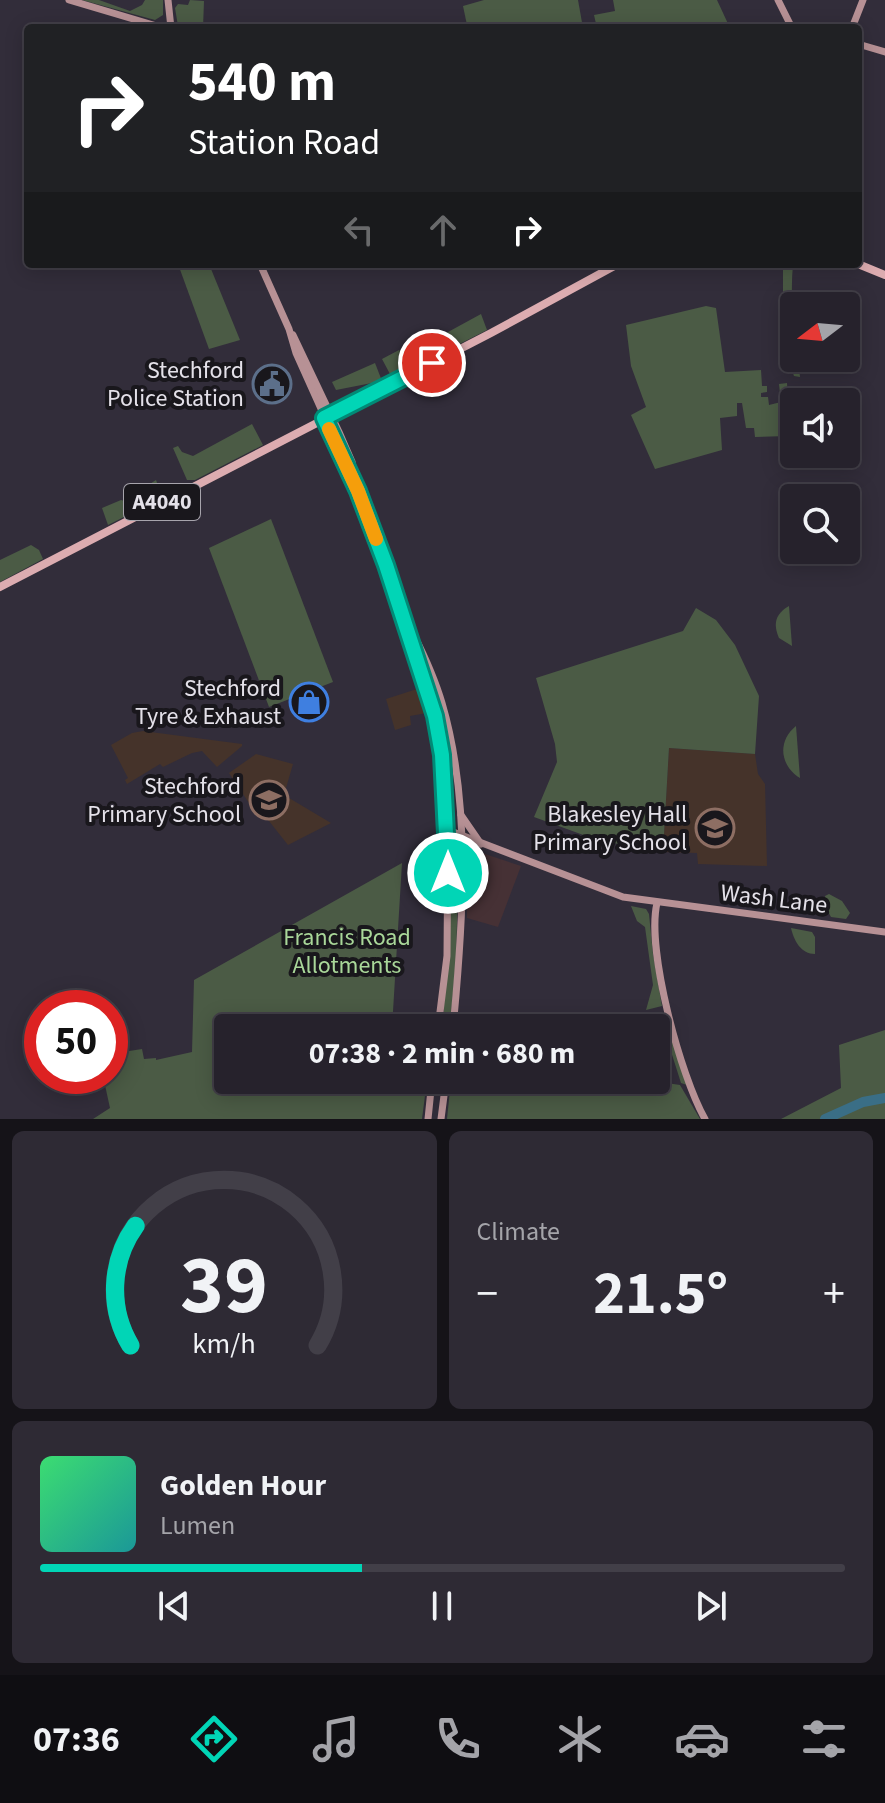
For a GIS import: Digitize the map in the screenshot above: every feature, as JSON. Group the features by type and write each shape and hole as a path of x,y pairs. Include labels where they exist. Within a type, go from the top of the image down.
{"main road":[{"path":"69,0 151,24"},
{"path":"168,0 171,24"},
{"path":"778,0 790,24"},
{"path":"854,24 863,0"},
{"path":"862,45 885,52"},
{"path":"862,266 885,275"},
{"path":"262,268 289,329 296,353 352,462 358,491"},
{"name":"A4040","path":"0,587 611,268"},
{"path":"328,417 402,607 433,674 455,756 461,856 459,959 454,1014"},
{"path":"402,607 435,716 442,755 448,830 447,956 440,1014"},
{"path":"460,813 482,845"},
{"name":"Wash Lane","path":"448,830 623,897 885,932"},
{"path":"461,856 468,847 482,845"},
{"path":"657,903 654,928 657,967 690,1084 705,1119"},
{"path":"428,1119 431,1094"},
{"path":"441,1119 444,1094"}],"shaded area":[{"path":"417,689 421,691 427,713 410,716 411,725 395,730 386,699"},
{"path":"143,731 242,746 217,767 202,751 163,767 160,764 127,784 125,780 128,778 111,745 132,733"},
{"name":"Blakesley Hall Primary School","path":"669,748 755,754 758,774 765,784 767,866 698,864 697,853 663,852"},
{"name":"Stechford Primary School","path":"256,754 293,764 284,795 331,823 288,845 269,821 253,809 229,773"},
{"path":"470,851 521,866 498,927 467,918 467,861"}],"green space":[{"path":"82,0 99,0 130,11 145,0 163,0 163,15 155,20"},
{"path":"190,0 204,1 203,24 178,24 175,8 178,4 188,5"},
{"path":"484,0 578,0 582,24 467,24 463,6"},
{"path":"613,0 717,0 728,24 596,24 594,15 615,11"},
{"path":"179,268 211,268 240,340 209,349"},
{"path":"783,268 793,268 792,292 783,292"},
{"path":"706,306 716,308 725,372 761,370 762,386 767,386 767,392 761,393 761,397 768,397 769,405 780,402 780,436 755,437 754,428 746,428 742,403 737,403 737,416 720,418 722,450 655,469 631,415 646,407 631,366 626,325"},
{"path":"481,314 487,330 397,376 390,374 382,359 399,350 404,356"},
{"path":"375,363 382,381 336,390 332,382"},
{"path":"252,424 263,445 195,480 187,480 173,448 178,446 182,452 193,456"},
{"path":"156,480 162,497 139,509 136,493"},
{"path":"121,500 128,502 136,511 108,525 102,508"},
{"path":"271,519 333,682 269,707 209,548"},
{"path":"31,545 39,550 43,559 0,582 0,560"},
{"path":"789,606 792,646 779,638 776,628 778,616"},
{"path":"696,608 716,620 735,645 759,696 755,754 669,748 663,852 597,840 534,817 557,762 555,744 536,678 683,631"},
{"path":"796,726 800,778 788,767 783,753 786,739"},
{"name":"Francis Road Allotments","path":"402,863 393,1014 214,1014 214,1094 425,1094 422,1119 93,1119 110,1108 107,1094 128,1094 128,1051 142,1049 144,1059 156,1060 192,1052 194,980"},
{"path":"450,886 458,886 451,1014 444,1014"},
{"path":"829,894 842,901 850,913 846,919 831,917 825,896"},
{"path":"631,906 646,909 649,914 662,1006 646,1010 653,985 645,927 637,921"},
{"path":"791,928 812,932 815,954 799,946"},
{"path":"670,1030 687,1085 681,1083 670,1048"},
{"path":"885,1030 885,1119 781,1119 841,1088 839,1045"},
{"path":"670,1084 680,1085 700,1119 447,1119 450,1094 670,1094"}],"waterway":[{"path":"825,1119 863,1102 885,1098"}],"slow traffic":[{"path":"329,429 376,539"}],"place":[{"name":"Stechford Police Station","path":"272,384"},
{"name":"Stechford Tyre & Exhaust","path":"309,702"},
{"name":"Stechford Primary School","path":"269,800"},
{"name":"Blakesley Hall Primary School","path":"715,828"}],"route":[{"path":"432,363 324,418 358,491 402,607 435,716 442,755 448,873"}]}
